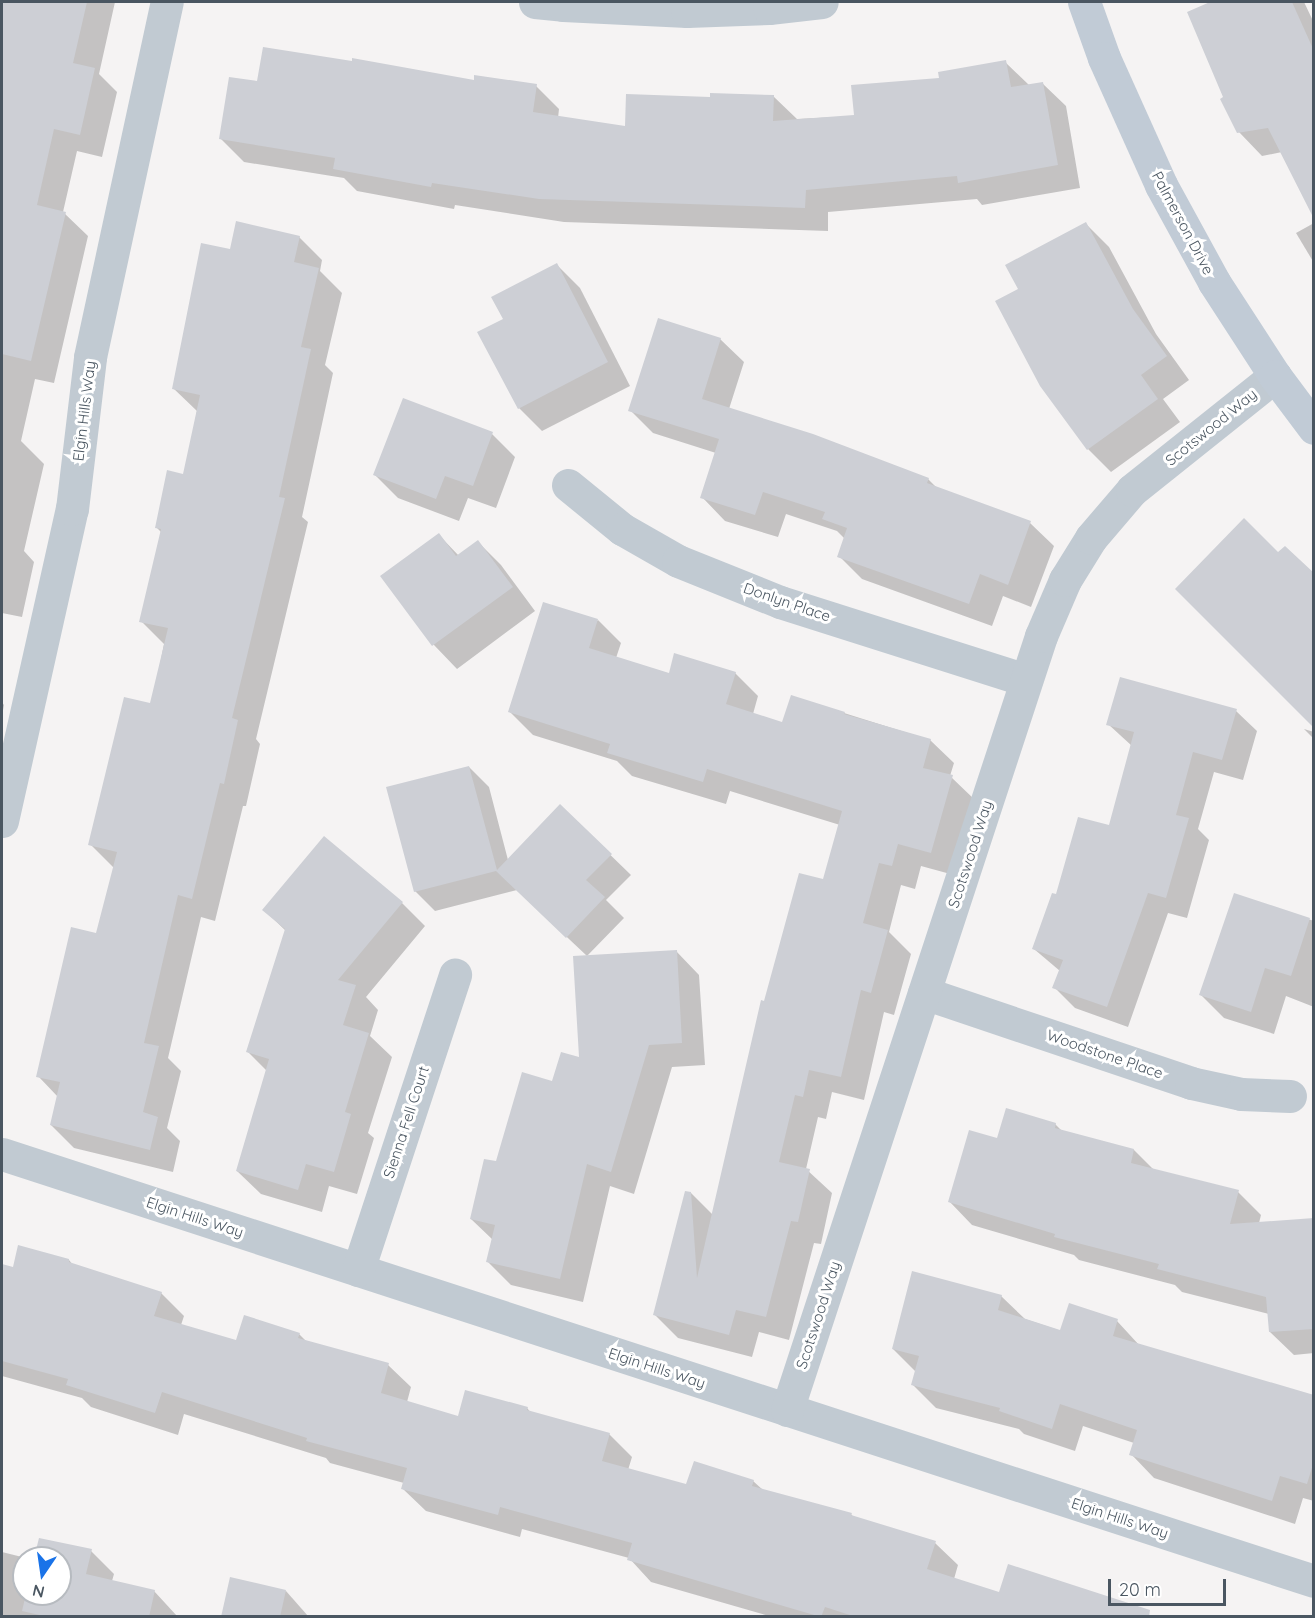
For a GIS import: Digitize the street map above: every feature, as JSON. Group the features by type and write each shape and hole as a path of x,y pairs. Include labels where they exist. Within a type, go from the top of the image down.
{"street":[{"name":"Elgin Hills Way","path":"2,822 72,509 90,357 167,2"},
{"path":"535,2 687,11 769,8 822,2"},
{"name":"Palmerson Drive","path":"1084,2 1104,58 1161,185 1214,282 1275,376 1314,428"},
{"name":"Scotswood Way","path":"787,1410 1026,680 1041,636 1065,580 1091,538 1132,490 1275,376"},
{"name":"Donlyn Place","path":"568,485 622,529 678,561 780,602 1026,680"},
{"name":"Sienna Fell Court","path":"358,1270 454,975"},
{"name":"Woodstone Place","path":"924,993 1191,1083 1240,1094 1290,1096"},
{"name":"Elgin Hills Way","path":"2,1154 1314,1581"}],"building":[{"path":"2,2 87,2 73,63 95,68 80,135 54,129 37,205 66,212 31,361 2,354"},
{"path":"1210,2 1292,2 1314,51 1314,219 1268,128 1237,133 1220,99 1223,97 1187,12"},
{"path":"263,47 352,61 352,58 474,80 474,75 537,84 533,112 625,126 626,94 710,97 710,93 774,95 773,121 854,115 851,85 939,78 938,72 1006,60 1011,87 1043,82 1058,165 958,183 957,176 806,190 805,208 539,199 432,183 431,187 333,169 335,158 219,139 229,77 257,81"},
{"path":"236,221 300,236 294,262 319,268 301,347 311,349 279,497 285,498 232,718 238,720 224,784 220,783 192,899 178,895 144,1043 159,1046 143,1112 158,1117 150,1150 50,1125 60,1082 36,1077 71,927 96,933 117,852 88,845 124,697 150,703 168,628 139,622 161,529 155,528 167,470 183,474 200,395 172,389 201,243 230,249"},
{"path":"1086,222 1133,309 1167,356 1141,375 1158,399 1087,450 1040,386 995,301 1018,289 1005,265"},
{"path":"557,263 608,362 518,409 477,332 503,319 491,297"},
{"path":"658,318 721,338 702,399 813,434 929,478 927,483 1031,521 1008,585 980,574 969,604 837,557 847,528 822,519 825,512 763,492 755,515 700,498 719,439 628,411"},
{"path":"403,398 493,432 473,486 445,476 436,499 373,475"},
{"path":"1244,518 1278,552 1285,546 1314,573 1314,728 1175,589"},
{"path":"439,533 456,556 478,540 513,587 432,646 380,576"},
{"path":"543,602 598,619 589,648 669,673 674,653 736,672 726,704 782,722 791,695 845,712 844,714 931,739 923,768 953,775 931,853 898,844 892,866 879,863 863,923 888,930 871,993 861,990 841,1077 809,1070 803,1097 795,1095 779,1162 810,1169 798,1222 791,1221 766,1317 736,1310 729,1335 653,1315 685,1191 691,1192 697,1278 761,1000 764,1001 799,873 823,879 842,811 707,769 703,782 607,753 610,744 508,712"},
{"path":"1120,677 1237,709 1222,760 1193,752 1176,815 1189,818 1166,898 1148,893 1107,1007 1052,988 1063,960 1032,949 1052,893 1056,894 1078,817 1109,825 1134,732 1106,725"},
{"path":"469,766 497,870 560,804 612,854 586,880 605,897 566,938 496,871 414,892 386,787"},
{"path":"324,836 403,902 338,980 356,985 343,1025 369,1033 345,1112 351,1114 334,1172 306,1164 298,1190 236,1171 269,1059 246,1052 285,929 262,910"},
{"path":"1234,893 1310,918 1291,976 1265,968 1251,1012 1199,995"},
{"path":"677,950 682,1043 649,1045 611,1172 587,1164 560,1279 486,1262 495,1225 470,1219 484,1159 496,1161 522,1072 552,1081 561,1052 579,1057 573,956"},
{"path":"1006,1108 1056,1123 1055,1128 1134,1149 1131,1163 1239,1190 1230,1224 1314,1218 1314,1329 1269,1332 1266,1297 1157,1269 1159,1264 1054,1237 1055,1234 948,1202 969,1130 997,1138"},
{"path":"18,1245 69,1259 69,1262 162,1292 154,1316 236,1340 244,1315 300,1333 298,1338 389,1363 381,1393 458,1416 465,1390 528,1407 527,1410 610,1433 602,1461 686,1484 694,1461 754,1480 752,1486 852,1513 851,1515 936,1541 927,1569 999,1592 1008,1564 1150,1610 1149,1617 856,1617 825,1607 821,1617 627,1560 632,1543 500,1507 498,1515 401,1489 407,1468 306,1441 307,1438 162,1392 155,1413 66,1385 68,1379 2,1361 2,1264 13,1267"},
{"path":"912,1271 1002,1295 998,1310 1060,1330 1069,1303 1118,1319 1113,1336 1314,1395 1314,1461 1307,1484 1280,1476 1272,1501 1129,1455 1137,1430 1060,1404 1052,1429 999,1411 1000,1408 911,1385 919,1356 892,1349"},
{"path":"39,1538 92,1549 86,1574 155,1590 149,1617 48,1617 22,1611 23,1606 72,1606 72,1546 37,1546"},
{"path":"230,1577 286,1590 280,1617 221,1617"}]}
